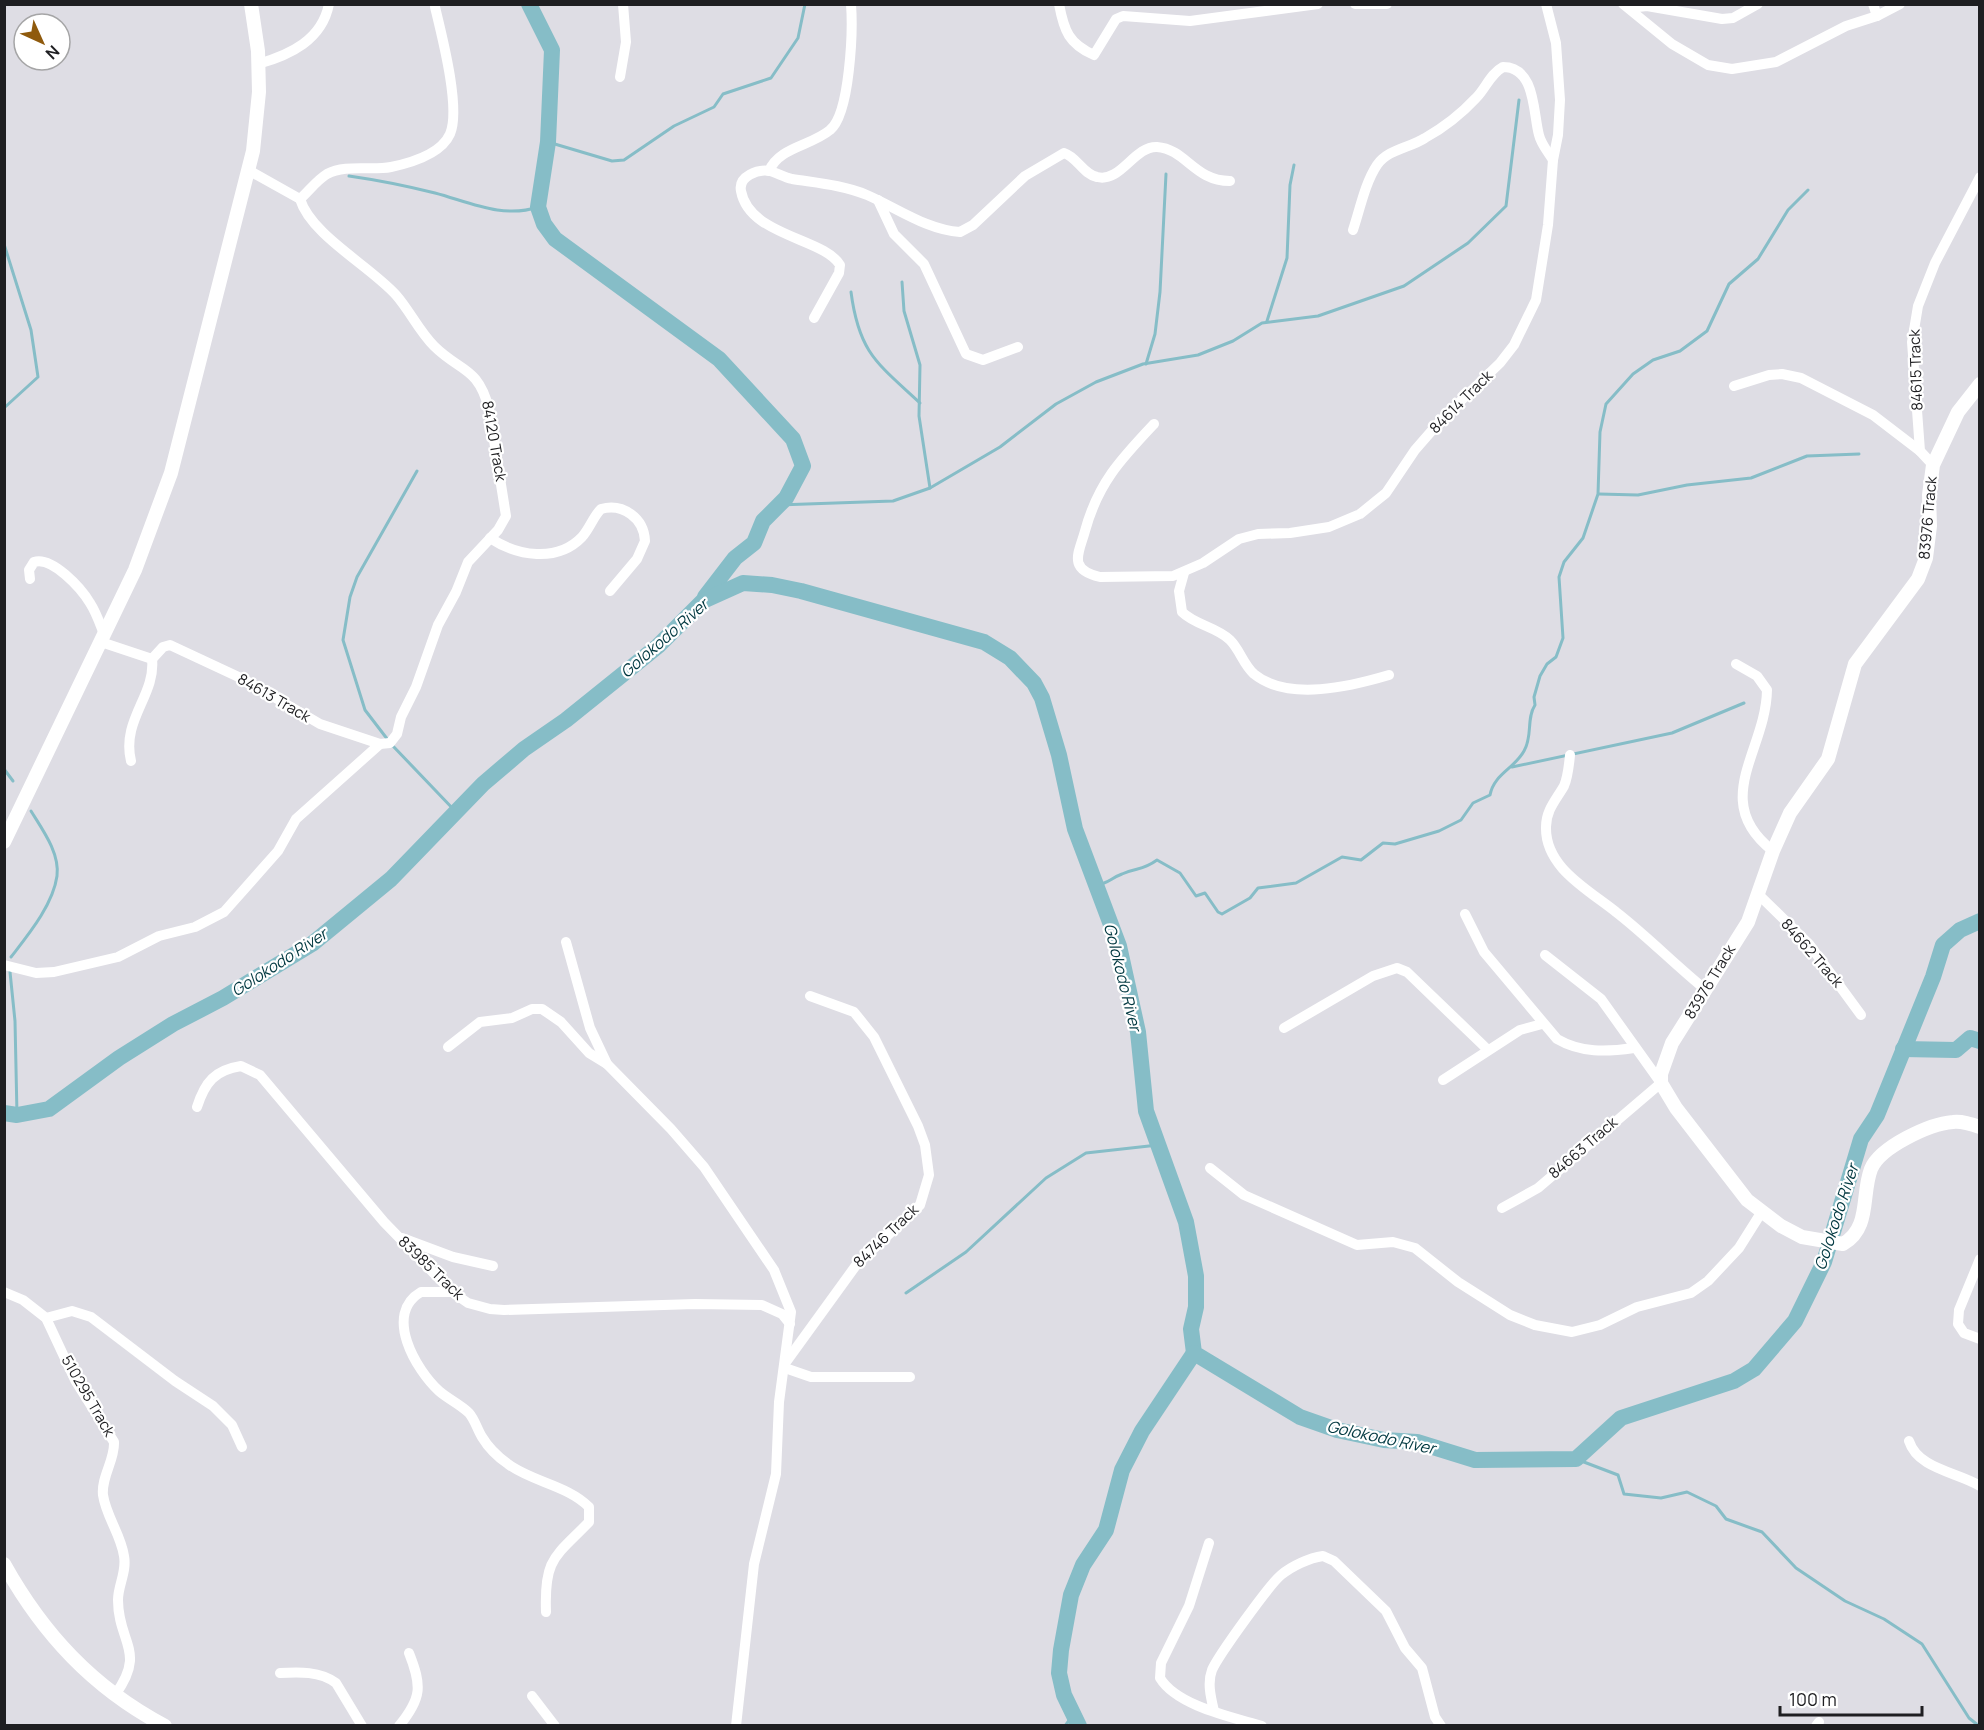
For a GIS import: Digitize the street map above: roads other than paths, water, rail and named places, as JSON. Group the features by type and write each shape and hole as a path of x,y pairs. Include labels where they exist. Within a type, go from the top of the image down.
{"street":[{"path":"5,839 148,540 171,473 248,170 256,129 258,64 251,4"},
{"path":"258,64 280,58 306,42 318,30 329,4"},
{"path":"620,77 626,42 623,4"},
{"path":"770,171 779,157 827,133 838,120 849,61 851,4"},
{"path":"1059,4 1067,33 1074,43 1094,55 1116,19 1123,16 1190,21 1318,4"},
{"path":"1354,4 1387,4"},
{"name":"84614 Track","path":"1154,424 1117,464 1097,493 1077,548 1077,557 1086,572 1100,577 1157,578 1184,573 1239,539 1258,534 1290,533 1329,527 1360,514 1386,493 1415,450 1442,419 1500,363 1520,334 1536,300 1548,225 1560,100 1556,43 1546,4"},
{"path":"1626,6 1647,6 1722,19 1733,18 1758,4"},
{"path":"1873,4 1877,16"},
{"path":"1626,6 1646,26 1672,44 1708,65 1732,69 1776,62 1846,26 1877,16 1900,4"},
{"path":"300,199 329,174 407,163 434,150 448,138 452,117 450,83 435,8"},
{"path":"1353,230 1370,178 1378,164 1392,153 1426,138 1463,110 1484,90 1495,72 1503,67 1516,71 1528,86 1533,97 1539,138 1553,160"},
{"path":"814,318 839,273 840,265 828,254 762,221 749,207 741,191 743,180 752,173 770,171 791,178 830,184 878,200 935,227 960,232 973,225 1025,176 1062,153 1069,154 1092,176 1103,177 1129,164 1143,151 1158,147 1173,152 1210,180 1230,181"},
{"name":"84120 Track","path":"4,965 36,973 54,972 118,957 159,936 195,927 224,912 278,851 296,819 380,744 390,743 397,734 401,717 416,687 438,625 456,592 468,562 504,521 506,506 485,392 477,378 434,346 396,296 376,276 330,238 302,207 300,199 248,170"},
{"name":"84615 Track","path":"1920,451 1912,342 1918,306 1935,263 1980,177"},
{"path":"878,200 894,234 924,264 966,354 976,360 983,360 1017,347"},
{"path":"1734,386 1769,375 1782,374 1801,378 1873,415 1920,451 1933,465"},
{"name":"83976 Track","path":"1661,1083 1662,1067 1672,1043 1748,922 1773,851 1798,800 1828,759 1856,664 1918,579 1926,558 1933,465 1958,412 1980,384"},
{"path":"490,538 507,550 524,554 546,553 563,549 576,542 601,509 626,511 638,519 645,541 637,559 610,591"},
{"path":"30,579 29,570 34,562 49,562 57,567 88,599 102,638 152,659 151,679 129,737 131,761"},
{"path":"1184,573 1179,599 1182,612 1231,640 1247,666 1262,679 1300,688 1325,688 1351,687 1389,675"},
{"name":"84613 Track","path":"152,659 163,647 170,645 245,680 320,724 380,744"},
{"path":"1736,664 1757,676 1767,690 1764,717 1745,772 1741,799 1751,829 1758,839 1773,851"},
{"path":"1570,755 1565,784 1547,814 1546,830 1549,845 1560,864 1581,886 1616,912 1706,990"},
{"name":"84662 Track","path":"1759,895 1809,944 1861,1015"},
{"path":"1465,914 1484,952 1557,1039 1569,1046 1609,1051 1634,1048"},
{"path":"566,942 590,1028 607,1064"},
{"path":"1545,956 1601,999 1710,1155 1747,1200 1761,1213 1802,1237 1843,1244 1857,1231 1871,1169 1884,1153 1934,1126 1954,1121 1980,1127"},
{"path":"1284,1028 1373,976 1397,968 1407,972 1487,1049"},
{"name":"84746 Track","path":"785,1365 857,1263 920,1205 929,1176 925,1145 874,1037 854,1012 810,996"},
{"path":"448,1047 480,1022 512,1018 532,1009 542,1009 561,1022 589,1053 607,1064 671,1129 735,1211 774,1270 790,1312 790,1324 779,1401 776,1474 754,1564 736,1725"},
{"path":"1443,1080 1487,1049 1520,1030 1542,1023"},
{"name":"83985 Track","path":"197,1107 203,1089 211,1077 230,1068 250,1068 284,1102 398,1237 462,1300 490,1309 683,1304 762,1305 782,1314 790,1324"},
{"name":"84663 Track","path":"1502,1208 1538,1188 1661,1083"},
{"path":"1210,1168 1244,1196 1357,1245 1393,1242 1415,1248 1446,1273 1510,1315 1535,1325 1572,1332 1586,1330 1614,1320 1637,1307 1691,1293 1708,1281 1733,1255 1761,1213"},
{"path":"398,1237 453,1257 493,1266"},
{"path":"1980,1259 1959,1310 1958,1318 1964,1333 1980,1339"},
{"name":"510295 Track","path":"4,1292 23,1300 46,1318 75,1380 114,1442 103,1496 124,1554 125,1573 118,1601 130,1654 129,1674 115,1695"},
{"path":"452,1292 421,1292 408,1304 404,1320 405,1330 415,1362 440,1391 469,1413 483,1439 496,1455 528,1476 571,1493 589,1506 589,1522 566,1543 553,1561 548,1576 546,1612"},
{"path":"46,1318 72,1311 91,1317 219,1411 232,1425 243,1447"},
{"path":"785,1365 811,1377 910,1377"},
{"path":"1909,1441 1914,1452 1925,1461 1980,1486"},
{"path":"1209,1543 1189,1606 1159,1672 1170,1691 1214,1711 1262,1725"},
{"path":"1214,1711 1210,1682 1212,1670 1221,1655 1276,1580 1293,1568 1323,1556 1334,1561 1386,1611 1404,1648 1422,1668 1435,1717 1441,1725"},
{"path":"4,1564 24,1599 50,1635 83,1669 115,1695 165,1725"},
{"path":"399,1725 411,1711 418,1696 417,1680 409,1653"},
{"path":"280,1673 305,1672 331,1679 336,1683 362,1725"},
{"path":"532,1696 555,1725"}],"waterway":[{"path":"529,4 552,50 548,142 538,207 544,224 555,239 719,359 793,439 803,466 786,498 763,521 754,543 735,558 705,597"},
{"path":"548,142 612,161 624,160 674,126 714,107 723,94 771,78 798,38 805,4"},
{"path":"778,505 893,501 930,488 1000,447 1056,404 1096,382 1143,364 1198,355 1233,341 1262,323 1318,316 1404,286 1468,243 1506,206 1519,100"},
{"path":"1267,321 1287,258 1290,185 1294,165"},
{"path":"1146,364 1155,334 1160,292 1166,174"},
{"path":"349,176 414,188 486,208 512,211 538,207"},
{"path":"1096,885 1157,860 1180,873 1196,896 1205,893 1218,912 1222,914 1250,898 1258,888 1296,883 1342,857 1361,860 1383,843 1395,844 1439,831 1461,820 1473,803 1490,795 1496,782 1515,763 1527,745 1532,710 1535,705 1534,697 1540,676 1547,664 1556,657 1563,638 1559,577 1564,562 1583,538 1598,494 1600,432 1606,404 1633,374 1653,360 1680,351 1707,331 1729,284 1758,259 1788,210 1808,190"},
{"path":"4,244 31,330 38,377 4,408"},
{"path":"902,282 904,311 920,365 919,416 930,488"},
{"path":"851,292 859,329 872,355 920,403"},
{"path":"1599,494 1638,495 1687,485 1751,478 1807,456 1859,454"},
{"path":"388,740 365,710 343,640 350,597 357,577 417,471"},
{"name":"Golokodo River","path":"4,1113 17,1115 49,1109 119,1058 173,1024 223,998 312,944 391,879 483,784 524,749 566,720 658,646 703,601 743,583 772,585 801,591 984,642 1010,658 1034,683 1042,698 1059,755 1075,829 1119,946 1138,1032 1146,1111 1186,1222 1196,1276 1196,1307 1191,1329 1194,1353 1300,1417 1337,1430 1384,1440 1417,1442 1475,1460 1576,1459 1621,1418 1734,1381 1754,1369 1795,1321 1824,1262 1861,1139 1877,1115 1933,977 1943,945 1960,930 1980,921"},
{"path":"1512,767 1672,733 1744,703"},
{"path":"392,745 457,813"},
{"path":"4,769 13,781"},
{"path":"11,957 45,909 51,898 57,876 53,850 31,811"},
{"path":"10,972 15,1021 17,1115"},
{"path":"1903,1049 1956,1050 1970,1038 1980,1041"},
{"path":"906,1293 966,1252 1046,1178 1086,1153 1158,1145"},
{"path":"1079,1726 1064,1695 1059,1673 1071,1595 1083,1565 1106,1530 1122,1470 1142,1431 1194,1353"},
{"path":"1576,1459 1618,1475 1624,1494 1661,1498 1687,1492 1716,1506 1726,1519 1762,1532 1796,1568 1845,1601 1884,1619 1922,1644 1969,1718 1979,1726"},
{"path":"1065,1726 1073,1715"}]}
